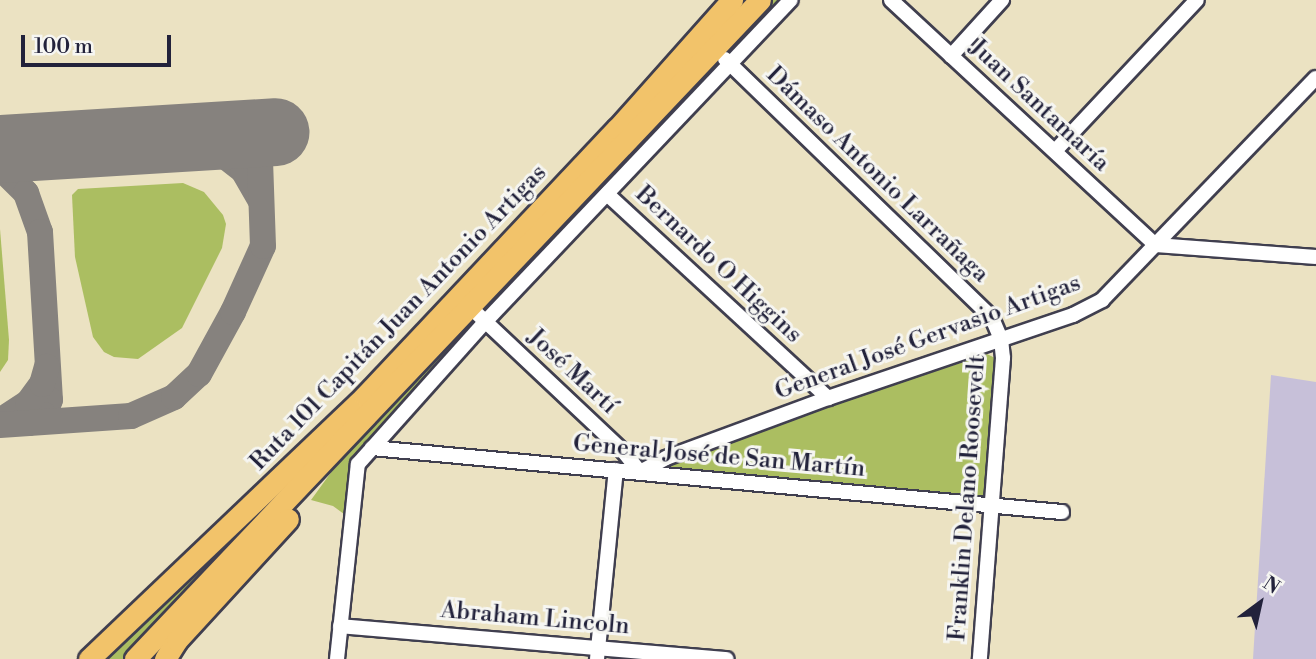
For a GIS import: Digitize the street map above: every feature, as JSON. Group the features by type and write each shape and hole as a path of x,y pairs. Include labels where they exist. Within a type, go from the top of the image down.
{"highway":[{"name":"Ruta 101 Capitán Juan Antonio Artigas","path":"89,659 365,396 617,129 732,0"},
{"name":"Ruta 101 Capitán Juan Antonio Artigas","path":"135,659 431,350 478,314 760,0"},
{"path":"165,659 177,640 235,579 431,350"}],"street":[{"path":"337,659 358,464 478,314 607,194 791,0"},
{"name":"Juan Santamaría","path":"891,0 1156,245"},
{"path":"951,56 1002,0"},
{"path":"1055,151 1197,0"},
{"name":"Dámaso Antonio Larrañaga","path":"715,48 992,318 1001,340"},
{"name":"General José Gervasio Artigas","path":"640,472 666,458 828,398 1073,315 1102,300 1315,80"},
{"name":"Bernardo O Higgins","path":"607,194 828,398"},
{"path":"1156,245 1316,257"},
{"name":"José Martí","path":"478,314 623,451 640,472"},
{"name":"Franklin Delano Roosevelt","path":"980,659 1003,358 1001,340"},
{"name":"General José de San Martín","path":"372,448 1062,512"},
{"path":"597,653 616,470"},
{"name":"Abraham Lincoln","path":"340,626 597,653 727,659"}],"shaded area":[{"path":"1271,375 1316,382 1316,659 1253,659"}],"green space":[{"path":"772,0 785,0 731,58 724,51"},
{"path":"713,63 719,68 487,312 483,307"},
{"path":"183,183 204,192 223,215 226,224 222,248 182,328 138,359 114,357 104,352 93,337 75,257 72,195 78,189"},
{"path":"0,229 9,340 8,360 0,372"},
{"path":"469,318 475,324 352,462 344,514 333,506 311,500 340,460"},
{"path":"987,354 999,360 985,499 667,470 667,465 674,458"},
{"path":"325,446 125,659 100,659"}],"taxiway":[{"path":"0,425 131,416 174,397 199,374 233,312 263,246 259,133"},
{"path":"161,139 198,142 217,150 243,170 260,199"},
{"path":"0,167 26,193 40,232 50,400 44,415 29,423"},
{"path":"0,421 28,403 42,384 47,367"}],"runway":[{"path":"0,149 275,132"}]}
